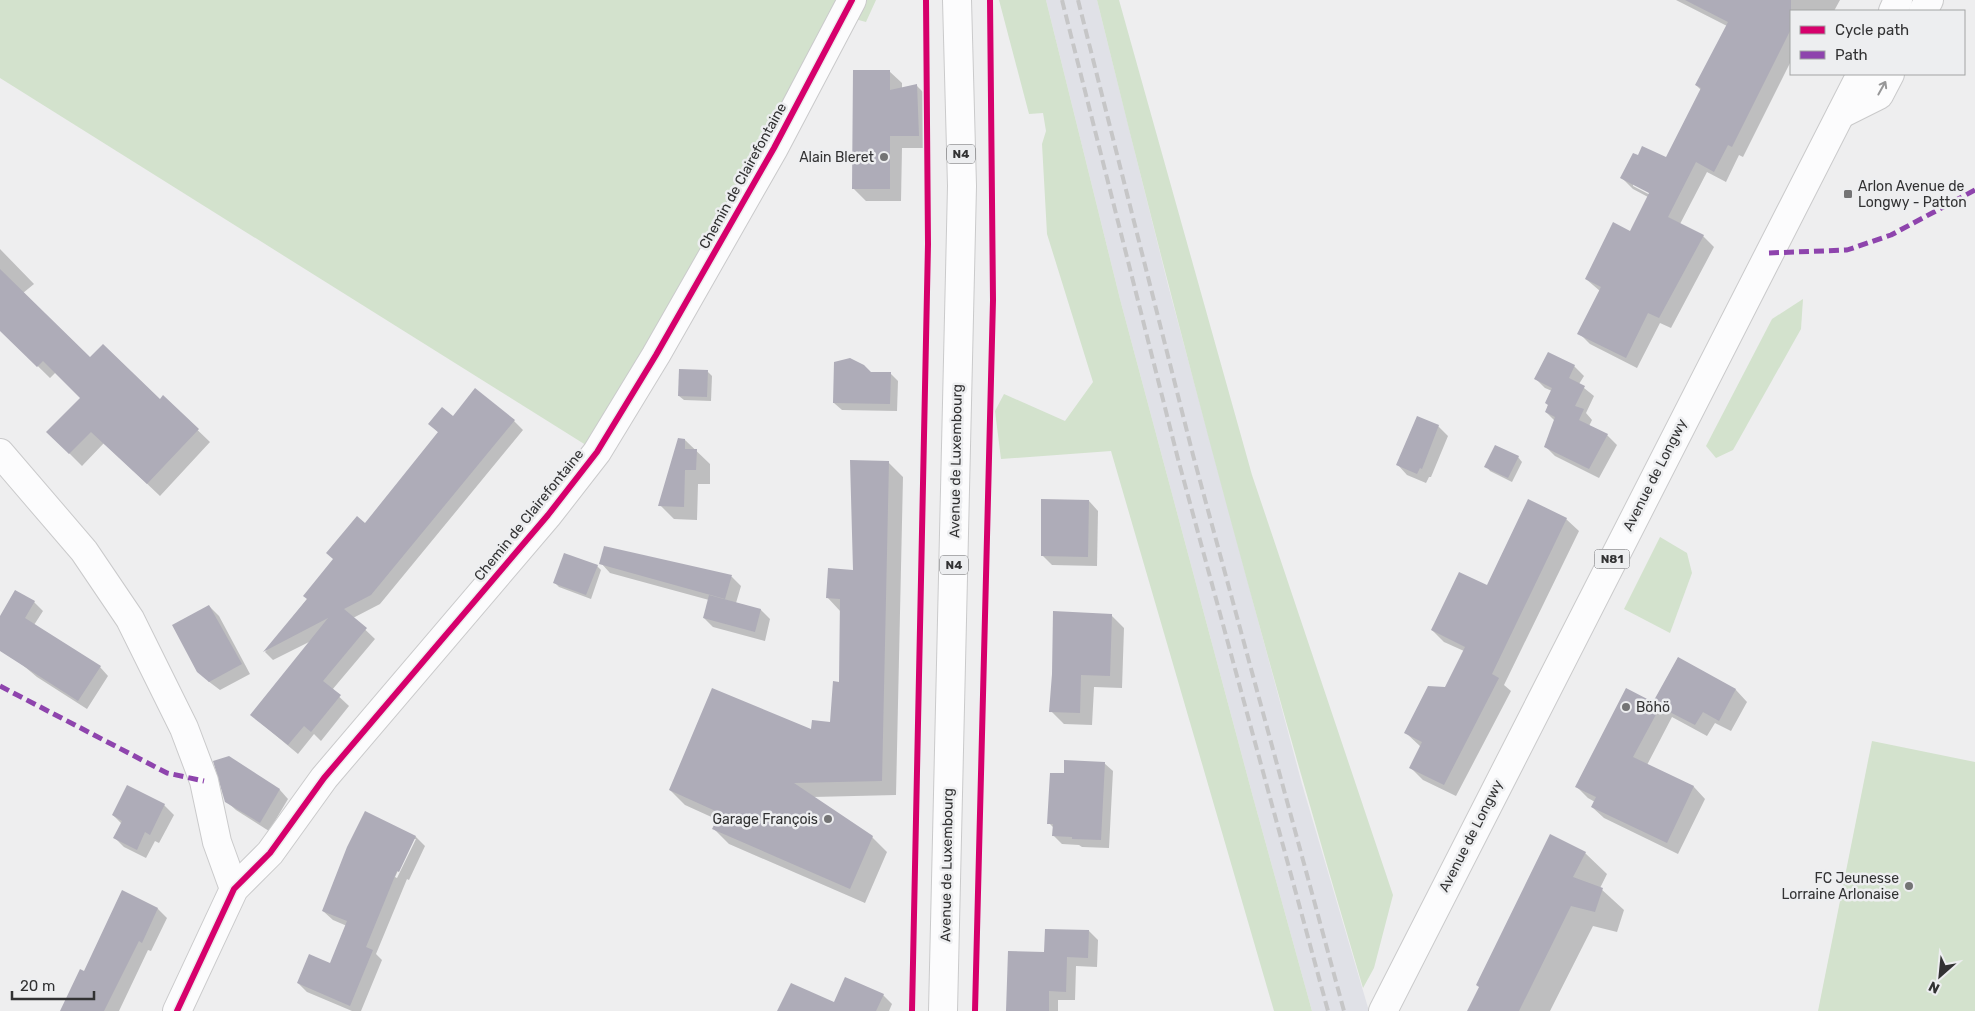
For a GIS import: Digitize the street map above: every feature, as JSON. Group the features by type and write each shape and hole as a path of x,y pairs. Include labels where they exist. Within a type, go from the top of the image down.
{"main road":[{"name":"Chemin de Clairefontaine","path":"177,1011 234,889 270,853 324,778 548,515 597,452 656,355 774,148 852,0"},
{"name":"Avenue de Luxembourg","path":"943,1011 962,186 958,0"},
{"name":"Avenue de Longwy","path":"1384,1008 1860,75"},
{"path":"1841,114 1879,95 1889,75"},
{"path":"0,453 84,551 130,619 184,728 204,781 217,842 234,889"}],"shaded area":[{"path":"1046,0 1097,0 1168,285 1302,784 1369,1011 1312,1011 1120,299"}],"green space":[{"path":"0,0 876,0 866,22 855,19 772,181 666,361 597,452 0,78"},
{"path":"999,0 1046,0 1120,299 1312,1011 1274,1011 1111,451 1001,459 995,411 1004,394 1065,421 1093,382 1047,234 1042,144 1046,131 1043,113 1029,114"},
{"path":"1097,0 1119,0 1252,475 1393,895 1374,968 1363,988 1224,496"},
{"path":"1803,299 1801,329 1733,450 1716,458 1706,446 1772,319"},
{"path":"1660,537 1687,553 1692,573 1670,633 1624,609"},
{"name":"FC Jeunesse Lorraine Arlonaise","path":"1872,741 1975,762 1975,1011 1818,1011"}],"building":[{"path":"1685,0 1791,0 1790,31 1732,147 1728,145 1714,172 1696,162 1668,217 1704,235 1659,318 1648,313 1626,358 1577,334 1601,287 1585,279 1613,222 1630,231 1649,193 1620,178 1633,153 1638,155 1642,146 1666,157 1701,88 1695,85 1728,22"},
{"path":"853,70 890,70 890,90 917,84 919,136 890,136 890,189 852,189"},
{"path":"0,269 90,357 103,344 160,399 163,395 199,429 147,484 91,432 69,454 46,432 80,398 43,361 37,367 0,331"},
{"path":"1548,352 1575,365 1569,378 1585,386 1575,406 1584,409 1579,420 1608,434 1589,469 1544,447 1555,417 1545,412 1548,405 1545,403 1552,388 1534,379"},
{"path":"850,358 864,365 871,372 891,372 890,404 833,403 834,362"},
{"path":"679,369 708,370 707,397 678,396"},
{"path":"475,388 515,420 371,595 344,609 367,628 323,681 341,695 311,732 304,726 288,745 250,715 328,618 263,652 307,599 303,596 333,559 326,553 357,516 365,523 438,432 428,424 442,407 453,416"},
{"path":"1417,416 1439,425 1422,469 1420,468 1417,474 1396,465"},
{"path":"678,438 685,439 685,449 697,449 696,470 685,470 684,507 658,506"},
{"path":"1495,445 1519,456 1508,478 1484,467"},
{"path":"850,460 889,461 882,781 794,783 873,836 850,889 712,829 720,813 669,790 712,688 811,729 812,720 830,722 833,681 839,682 840,599 826,598 828,568 853,570"},
{"path":"1041,499 1089,500 1088,557 1041,556"},
{"path":"1528,499 1567,518 1492,674 1499,678 1444,785 1409,768 1422,742 1404,733 1428,686 1445,687 1465,647 1431,630 1459,572 1487,585"},
{"path":"604,546 732,575 725,599 599,564"},
{"path":"564,553 598,565 586,595 553,583"},
{"path":"15,590 35,601 25,618 101,666 78,701 0,651 0,616"},
{"path":"709,595 761,609 755,632 703,618"},
{"path":"209,605 242,664 209,682 197,672 172,625"},
{"path":"1053,611 1112,614 1110,676 1081,675 1080,713 1049,712"},
{"path":"1678,657 1736,689 1719,721 1703,712 1695,725 1660,707 1633,757 1694,786 1667,843 1591,807 1596,797 1575,787 1626,688 1653,702"},
{"path":"229,756 280,789 260,823 225,802 213,761"},
{"path":"1064,760 1105,762 1101,840 1052,836 1053,824 1047,824 1050,773 1064,773"},
{"path":"127,785 165,804 150,835 145,832 137,850 113,838 122,821 112,815"},
{"path":"365,811 416,836 399,872 397,871 366,947 373,950 350,1006 297,983 309,954 330,963 347,921 322,911 347,847"},
{"path":"1550,834 1586,852 1573,877 1603,888 1595,912 1571,906 1519,1011 1467,1011 1479,987 1476,985"},
{"path":"122,890 158,908 142,943 139,941 104,1011 60,1011 80,969 84,971"},
{"path":"1045,929 1089,930 1088,958 1067,957 1066,992 1049,991 1049,1011 1006,1011 1008,951 1044,952"},
{"path":"845,977 884,994 876,1011 777,1011 791,983 834,1002"}],"railway":[{"path":"1062,0 1178,459 1328,1011"},
{"path":"1078,0 1193,455 1344,1011"}],"marked path":[{"path":"1769,253 1847,250 1891,235 1975,190"},
{"path":"0,686 167,773 204,781"}],"cycle path":[{"path":"177,1011 234,889 270,853 324,778 548,515 597,452 656,355 774,148 852,0"},
{"path":"912,1011 928,244 926,0"},
{"path":"975,1011 993,300 990,0"}],"place":[{"name":"Alain Bleret","path":"884,157"},
{"name":"Arlon Avenue de Longwy - Patton","path":"1848,194"},
{"name":"Böhö","path":"1626,707"},
{"name":"Garage François","path":"828,819"},
{"name":"FC Jeunesse Lorraine Arlonaise","path":"1909,886"}]}
